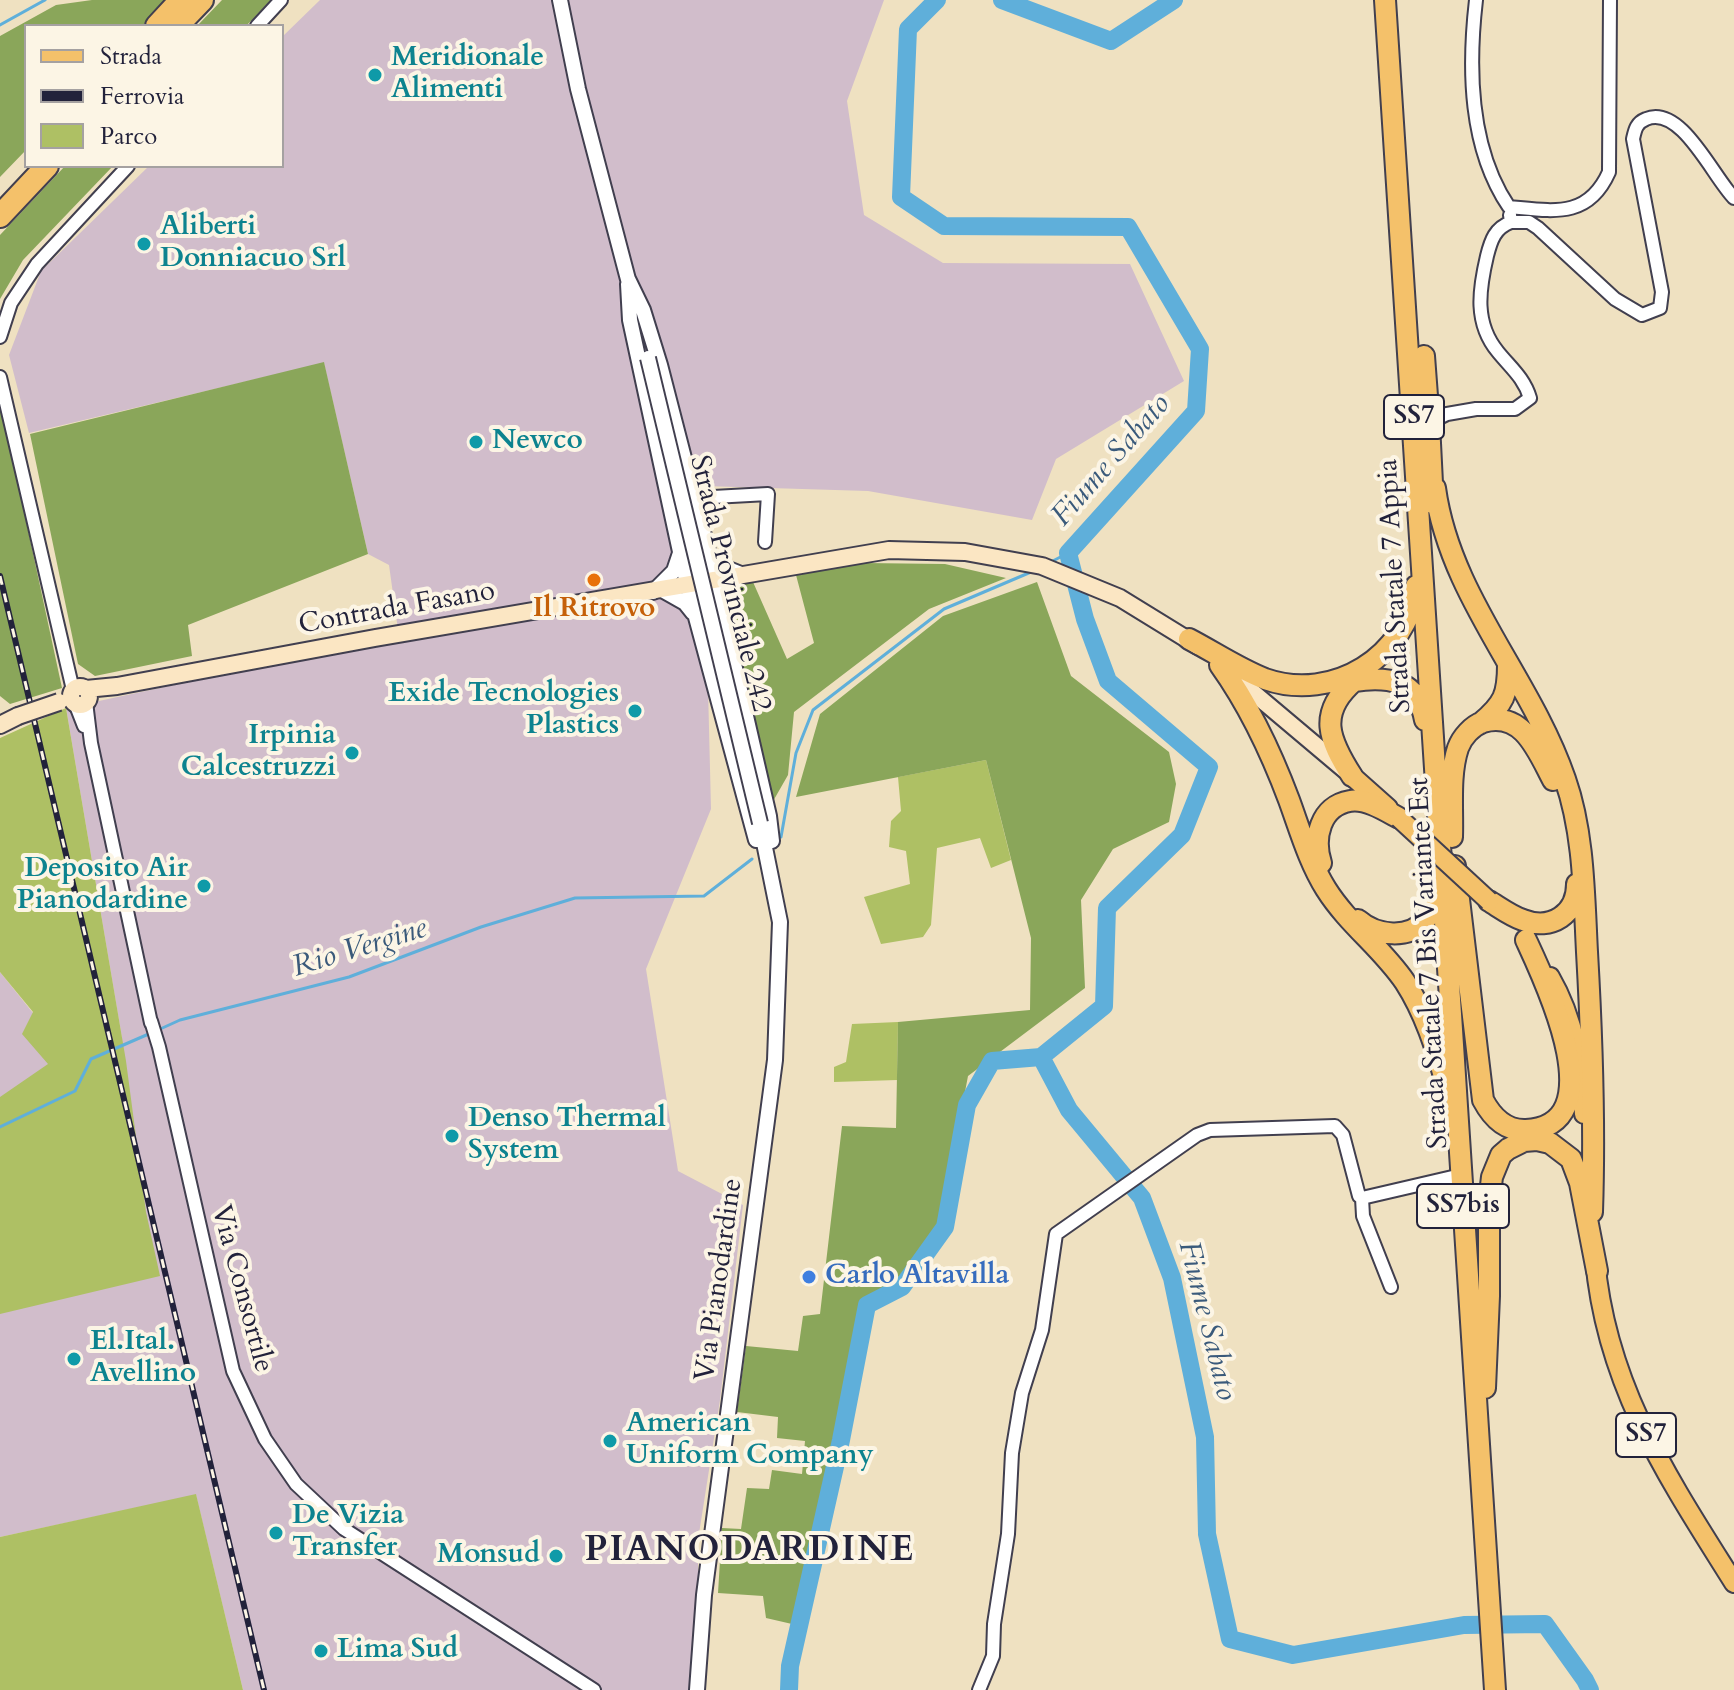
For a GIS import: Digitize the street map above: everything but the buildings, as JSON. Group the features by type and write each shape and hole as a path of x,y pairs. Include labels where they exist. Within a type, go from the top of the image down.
{"highway":[{"path":"159,24 181,0"},
{"path":"179,24 202,0"},
{"name":"Strada Statale 7 Appia","path":"1385,0 1436,779 1446,835"},
{"name":"Strada Statale 7 Appia","path":"1396,0 1429,423"},
{"path":"0,194 24,168"},
{"path":"0,216 45,168"},
{"name":"SS7","path":"1429,423 1435,490 1447,544 1481,618 1547,736 1565,779 1576,819 1584,890 1592,1041 1595,1126 1592,1212"},
{"name":"Strada Statale 7 Bis Variante Est","path":"1429,423 1458,1139 1498,1654 1505,1690"},
{"path":"1180,634 1265,679 1297,686 1348,676 1370,665 1390,646 1414,604 1418,490"},
{"path":"1220,665 1257,724 1326,889 1350,922 1377,948 1404,982 1423,1013 1449,1091 1458,1139"},
{"path":"1446,835 1458,747 1470,729 1498,708 1508,689 1508,665"},
{"path":"1352,776 1334,747 1329,732 1331,716 1335,702 1354,681 1377,677 1389,679 1416,694 1424,710 1436,779"},
{"path":"1481,723 1510,721 1522,728 1534,745 1560,792 1577,871 1577,893 1573,905 1563,917 1551,923 1522,920 1489,901"},
{"name":"SS7","path":"1399,818 1368,803 1351,800 1327,814 1319,826 1318,854 1324,870 1350,913 1374,930 1387,934 1410,931 1424,921 1433,907 1446,835"},
{"name":"Strada Statale 7 Bis Variante Est","path":"1446,835 1455,866 1485,1388 1492,1577"},
{"path":"1455,866 1483,1100 1492,1117 1522,1131 1550,1125 1561,1114 1569,1101 1570,1080 1554,1000 1526,940"},
{"path":"1485,1388 1489,1203 1492,1177 1501,1155 1508,1149 1524,1141 1537,1140 1558,1147 1571,1159 1580,1183 1597,1271"},
{"name":"Strada Statale 7 Bis Variante Est","path":"1495,1690 1498,1654"}],"main road":[{"name":"Contrada Fasano","path":"77,696 375,638 658,591 714,578 889,550 965,552 1042,566 1120,598 1180,634 1352,776"},
{"path":"0,725 77,696"},
{"name":"SS7","path":"1352,776 1489,901 1526,940 1562,999 1577,1045 1597,1271 1606,1326 1627,1395 1651,1447 1734,1583"}],"street":[{"path":"259,24 281,0"},
{"path":"560,0 578,89 628,279 643,310 709,555 769,816 772,877"},
{"path":"1476,0 1473,28 1477,125 1487,166 1509,207 1511,222"},
{"path":"1509,207 1566,210 1591,199 1602,188 1609,172 1611,154 1610,0"},
{"path":"1429,423 1447,414 1476,409 1515,409 1530,398 1525,382 1496,349 1480,315 1481,289 1491,241 1496,231 1511,222 1529,222 1538,228 1615,299 1642,315 1660,308 1662,292 1633,139 1640,122 1656,116 1674,122 1734,198"},
{"path":"0,337 5,304 37,264 126,168"},
{"path":"628,279 630,320 687,584 752,833 772,877"},
{"name":"Strada Provinciale 242","path":"628,279 772,877"},
{"name":"Via Consortile","path":"0,377 65,654 91,743 151,1023 233,1371 265,1439 296,1484 344,1529 594,1690"},
{"path":"695,498 768,494 765,542"},
{"path":"680,553 674,571 658,591 685,603 698,619"},
{"path":"709,555 721,566 741,574 719,601"},
{"name":"Via Pianodardine","path":"697,1690 704,1595 775,1060 780,922 772,877"},
{"path":"979,1690 993,1656 994,1624 1008,1534 1012,1453 1022,1393 1042,1330 1053,1241 1064,1227 1197,1135 1210,1130 1335,1126 1343,1135 1362,1198 1363,1216 1391,1287"},
{"path":"1362,1198 1461,1175"}],"shaded area":[{"path":"320,0 884,0 847,101 864,215 943,263 1130,264 1184,381 1056,459 1032,520 868,491 703,486 711,809 646,969 678,1171 743,1205 720,1400 698,1540 698,1690 243,1690 196,1495 0,1537 0,972 33,1013 122,1038 66,708 399,637 389,565 368,554 324,363 29,433 9,355 41,271 147,168 284,168 284,35"}],"green space":[{"path":"92,0 166,0 144,24 24,24 24,152 0,177 0,36 56,5"},
{"path":"222,0 271,0 248,24 199,24"},
{"path":"63,168 111,168 23,260 0,299 0,235"},
{"path":"324,362 368,554 188,625 192,656 95,676 78,664 30,434"},
{"path":"0,400 62,688 10,704 0,696"},
{"path":"864,563 945,564 1006,578 929,609 794,712 788,775 772,803 726,605 736,585 753,582 787,659 814,643 796,575"},
{"path":"1037,582 1071,676 1169,752 1176,784 1169,822 1113,849 1081,900 1085,988 968,1076 940,1224 903,1278 864,1302 792,1624 766,1618 763,1596 718,1593 722,1528 741,1529 747,1488 769,1489 772,1470 802,1474 805,1441 777,1438 778,1417 737,1412 746,1346 798,1351 803,1316 820,1314 842,1126 896,1128 898,1022 1030,1010 1031,938 986,760 796,797 820,714 943,616"},
{"path":"66,708 126,1061 146,1212 160,1276 0,1314 0,1097 48,1064 22,1034 33,1012 0,972 0,738"},
{"path":"986,760 1011,860 991,868 980,838 937,848 931,925 923,937 881,944 864,897 910,884 906,851 889,847 891,821 901,811 898,777"},
{"path":"898,1022 897,1080 834,1082 834,1067 846,1062 852,1024"},
{"path":"196,1494 243,1690 0,1690 0,1537"}],"waterway":[{"path":"0,25 45,0"},
{"name":"Fiume Sabato","path":"937,0 908,29 901,197 944,226 1128,227 1200,349 1196,411 1068,553 1085,619 1108,681 1209,767 1182,835 1107,908 1104,1006 1041,1057 1069,1110 1142,1198 1172,1278 1205,1437 1207,1534 1230,1639 1293,1655 1464,1625 1545,1624 1590,1690"},
{"name":"Fiume Sabato","path":"1002,0 1111,41 1174,0"},
{"name":"Rio Vergine","path":"1049,563 1068,553"},
{"name":"Rio Vergine","path":"781,837 796,753 813,710 944,609 1031,572"},
{"name":"Rio Vergine","path":"158,1030 180,1020 349,977 481,927 575,898 704,896 752,859"},
{"name":"Rio Vergine","path":"0,1127 75,1091 91,1059 151,1033"},
{"path":"789,1690 790,1666 841,1440 867,1305 902,1287 945,1227 967,1105 992,1061 1041,1057"}],"railway":[{"path":"0,576 264,1690"}],"place":[{"name":"Meridionale Alimenti","path":"375,75"},
{"name":"Aliberti Donniacuo Srl","path":"144,244"},
{"name":"Newco","path":"476,442"},
{"name":"Il Ritrovo","path":"594,580"},
{"name":"Exide Tecnologies Plastics","path":"635,711"},
{"name":"Irpinia Calcestruzzi","path":"352,753"},
{"name":"Deposito Air Pianodardine","path":"204,886"},
{"name":"Denso Thermal System","path":"452,1136"},
{"name":"Carlo Altavilla","path":"809,1277"},
{"name":"El.Ital. Avellino","path":"74,1359"},
{"name":"American Uniform Company","path":"610,1441"},
{"name":"De Vizia Transfer","path":"276,1533"},
{"name":"Monsud","path":"556,1556"},
{"name":"Lima Sud","path":"321,1651"}],"district":[{"name":"PIANODARDINE","path":"750,1552"}]}
